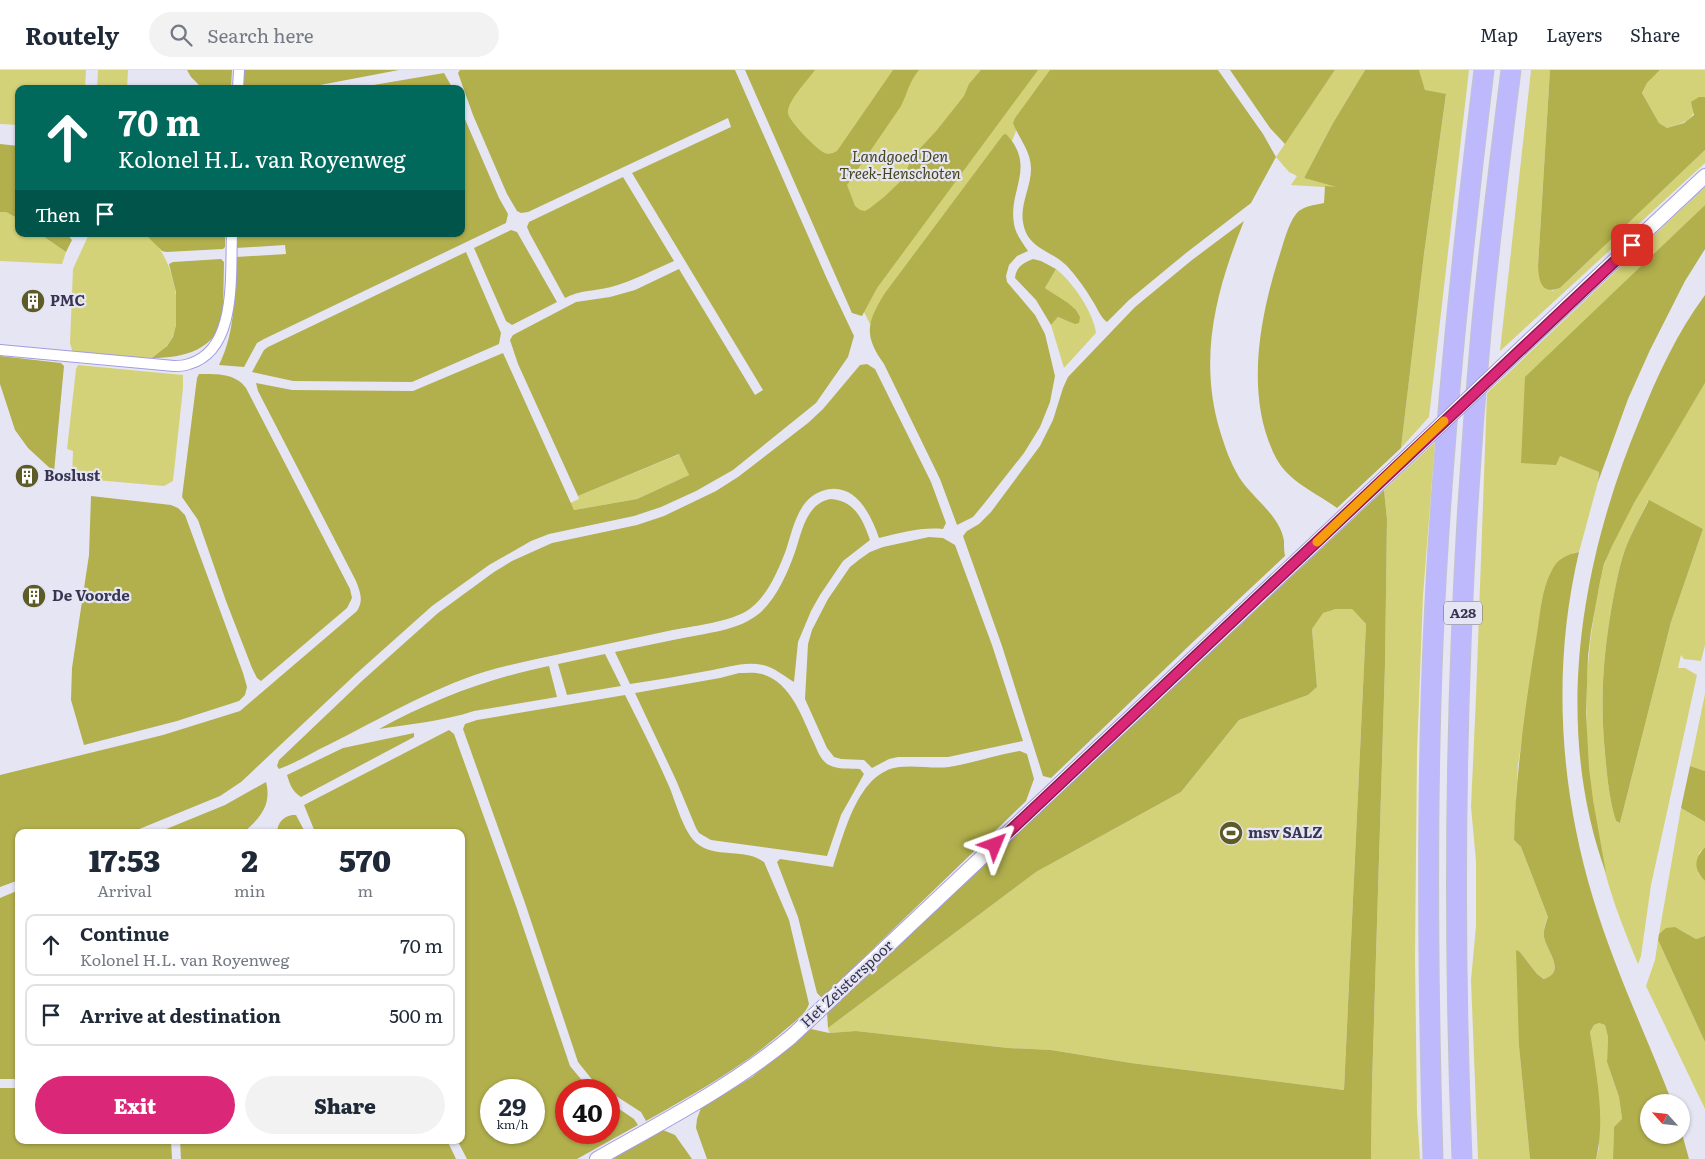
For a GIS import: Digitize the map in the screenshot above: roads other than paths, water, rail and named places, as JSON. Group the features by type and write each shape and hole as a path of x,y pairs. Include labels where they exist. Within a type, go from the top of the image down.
{"highway":[{"name":"A28","path":"1433,1159 1428,980 1428,885 1433,643 1448,411 1468,203 1484,70"},
{"name":"A28","path":"1462,1159 1457,1041 1455,885 1457,764 1464,593 1472,445 1481,332 1511,70"}],"street":[{"path":"238,70 238,85"},
{"name":"Het Zeisterspoor","path":"597,1159 714,1093 768,1056 791,1037 1705,176"},
{"path":"0,350 174,366 189,364 204,357 216,345 225,326 229,300 232,237"}],"place":[{"name":"PMC","path":"33,301"},
{"name":"Boslust","path":"27,476"},
{"name":"De Voorde","path":"34,596"},
{"name":"msv SALZ","path":"1231,833"}],"park label":[{"name":"Landgoed Den Treek-Henschoten","path":"900,166"}]}
